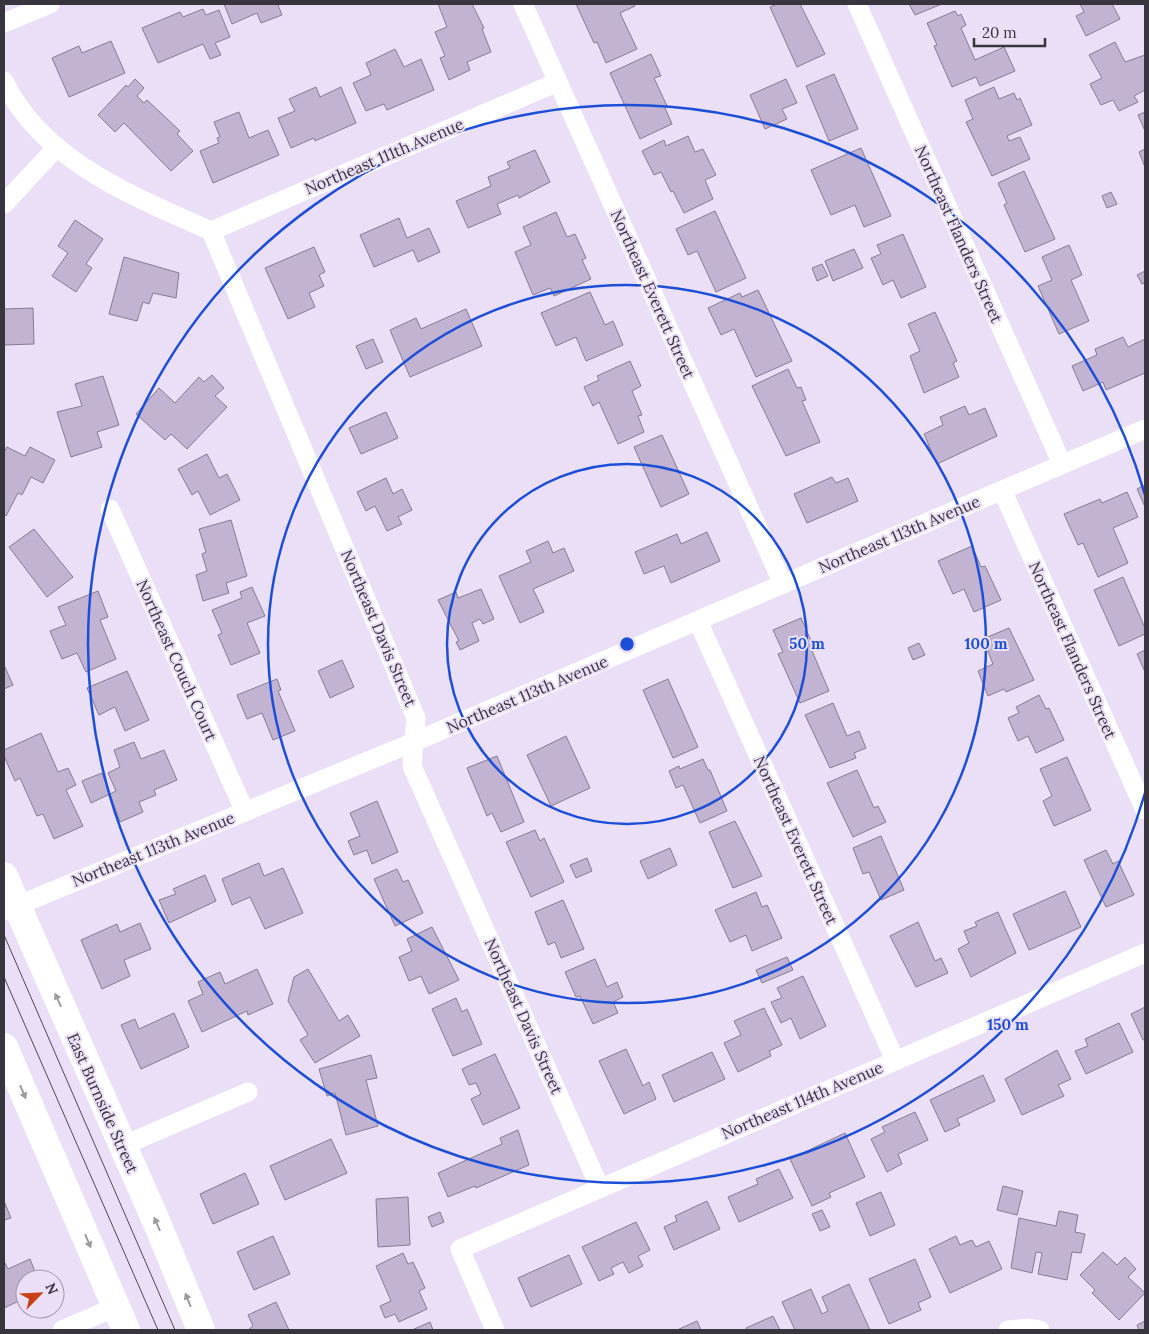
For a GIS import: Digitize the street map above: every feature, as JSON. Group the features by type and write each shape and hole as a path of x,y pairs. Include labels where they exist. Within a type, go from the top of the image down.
{"street":[{"path":"4,23 50,4"},
{"name":"Northeast Everett Street","path":"523,4 783,584"},
{"name":"Northeast Flanders Street","path":"857,4 1062,464"},
{"path":"4,81 35,125 56,148 114,185 211,231"},
{"name":"Northeast 111th Avenue","path":"211,231 558,82"},
{"path":"4,204 56,148"},
{"name":"Northeast Davis Street","path":"211,231 416,718 412,766 600,1188"},
{"name":"Northeast 113th Avenue","path":"10,908 414,742 1145,429"},
{"name":"Northeast Flanders Street","path":"1002,490 1145,810"},
{"name":"Northeast Couch Court","path":"110,509 245,812"},
{"name":"Northeast Everett Street","path":"698,621 895,1060"},
{"name":"East Burnside Street","path":"4,876 10,908 157,1223 201,1330"},
{"name":"Northeast 114th Avenue","path":"495,1330 460,1249 1145,953"},
{"path":"4,1047 121,1319 62,1330"},
{"path":"122,1146 248,1092"},
{"path":"1008,1330 1029,1328 1040,1330"}],"building":[{"path":"224,4 281,4 278,5 282,15 261,23 257,13 232,24"},
{"path":"438,4 472,4 484,28 482,29 491,52 467,62 470,70 449,80 440,58 445,56 435,32 447,27"},
{"path":"576,4 634,4 635,6 620,13 637,49 606,63 597,42 594,43"},
{"path":"777,4 800,4 825,54 797,67 770,7"},
{"path":"909,4 942,4 915,15"},
{"path":"1080,4 1112,4 1120,19 1086,36 1076,16 1084,12"},
{"path":"203,9 206,15 219,10 230,37 215,43 221,55 210,59 203,44 158,63 142,28 180,12 183,17"},
{"path":"955,11 958,16 961,14 966,25 961,28 975,60 1004,47 1015,71 980,86 976,77 952,87 934,46 937,45 927,23"},
{"path":"111,41 125,73 69,97 52,58 79,46 82,53"},
{"path":"1115,42 1125,62 1145,55 1145,90 1134,96 1138,102 1119,111 1113,100 1101,105 1090,84 1102,78 1089,55"},
{"path":"395,49 404,67 421,59 434,90 387,110 384,104 366,111 353,83 371,75 366,63"},
{"path":"651,54 661,76 654,78 667,106 665,108 672,124 640,139 610,73"},
{"path":"834,74 858,129 829,141 806,86"},
{"path":"135,79 144,88 137,96 144,103 147,100 180,131 177,134 193,151 171,171 124,123 115,132 98,115 126,85 128,87"},
{"path":"786,79 797,103 782,109 787,119 765,129 750,95"},
{"path":"316,87 320,97 341,87 356,123 315,141 314,138 291,148 278,118 295,111 289,99"},
{"path":"994,87 999,99 1014,93 1017,100 1020,98 1032,125 1007,136 1009,141 1020,137 1030,159 992,176 966,122 973,119 965,100"},
{"path":"239,112 249,138 268,130 279,155 213,183 200,151 219,143 217,138 220,137 214,122"},
{"path":"1145,112 1145,131 1138,115"},
{"path":"688,136 695,152 703,149 716,175 705,180 713,199 684,213 661,172 654,175 642,151 664,140 666,146"},
{"path":"861,148 891,216 864,227 855,205 831,215 811,170"},
{"path":"1145,149 1145,167 1139,152"},
{"path":"535,150 550,182 519,198 518,195 497,204 501,214 468,228 456,201 491,186 488,177 510,168 507,162"},
{"path":"1024,171 1055,239 1025,252 1004,205 1007,203 998,183"},
{"path":"1111,192 1117,204 1107,208 1102,196"},
{"path":"715,211 746,278 716,292 697,251 688,255 676,229"},
{"path":"556,212 567,237 575,234 586,258 582,260 591,279 554,296 550,288 533,295 515,252 531,245 523,227"},
{"path":"399,218 407,238 429,228 440,252 418,262 413,250 374,267 360,235"},
{"path":"75,220 103,239 86,264 92,268 76,292 52,276 68,253 58,246"},
{"path":"903,234 926,287 901,298 893,280 883,285 871,258 881,254 877,245"},
{"path":"1069,245 1082,275 1071,280 1089,321 1059,334 1038,286 1052,280 1042,257"},
{"path":"314,247 325,272 319,275 324,286 309,293 315,307 288,319 265,268"},
{"path":"854,249 863,268 833,281 825,261"},
{"path":"124,257 179,273 176,298 153,293 149,304 143,302 137,321 109,314"},
{"path":"822,264 828,276 817,281 812,268"},
{"path":"1145,271 1145,283 1142,284 1137,275"},
{"path":"758,290 792,361 756,377 734,329 721,335 708,308 740,293 742,297"},
{"path":"590,292 605,325 613,321 623,345 586,361 576,337 556,346 541,313"},
{"path":"33,308 34,344 4,345 4,309"},
{"path":"466,309 482,346 410,377 390,330 416,318 421,329"},
{"path":"935,312 957,361 953,363 959,377 924,393 910,356 920,351 908,324"},
{"path":"1123,337 1128,347 1145,339 1145,373 1106,390 1103,382 1083,391 1072,366 1097,355 1095,349"},
{"path":"373,339 383,362 366,369 356,346"},
{"path":"630,361 641,386 632,391 642,415 638,416 644,432 618,444 599,402 593,406 584,387 599,380 597,376"},
{"path":"788,369 797,388 801,387 806,400 802,401 820,442 786,456 752,386"},
{"path":"212,375 224,388 215,396 227,407 187,449 171,434 165,440 136,414 159,388 175,403 199,377 204,382"},
{"path":"103,376 119,425 97,432 102,447 71,457 57,412 82,406 75,384"},
{"path":"965,406 969,415 985,408 997,436 937,464 924,434 943,425 940,417"},
{"path":"386,412 398,438 361,454 349,428"},
{"path":"662,435 689,494 661,507 634,447"},
{"path":"7,447 25,456 30,447 55,460 43,483 31,477 22,495 18,493 6,516 4,514 4,452"},
{"path":"207,454 219,478 227,474 240,500 210,515 198,491 192,495 178,469"},
{"path":"832,477 836,483 848,478 858,501 807,523 794,494"},
{"path":"386,478 393,494 402,489 412,510 398,517 402,524 387,531 375,506 366,511 357,492"},
{"path":"1145,485 1145,507 1137,489"},
{"path":"1127,492 1138,517 1113,528 1128,563 1098,577 1083,543 1078,545 1064,514 1100,499 1102,503"},
{"path":"231,520 247,576 226,583 229,593 203,601 196,575 207,571 202,554 206,552 199,529"},
{"path":"34,529 73,577 47,597 9,547"},
{"path":"707,532 720,561 671,583 664,566 644,574 635,552 677,534 681,544"},
{"path":"548,541 553,553 564,548 574,571 533,589 544,612 520,623 499,576 531,562 526,551"},
{"path":"972,546 981,567 985,566 1001,600 974,612 964,589 953,594 938,561"},
{"path":"1123,577 1145,628 1145,634 1119,646 1094,590"},
{"path":"252,587 265,616 247,623 260,653 231,665 218,635 222,633 212,610 242,598 240,592"},
{"path":"481,589 494,619 483,624 480,619 472,623 479,641 460,650 456,642 459,641 438,600 456,592 458,598"},
{"path":"98,591 108,617 100,620 116,659 86,672 77,653 62,659 50,631 66,625 58,607"},
{"path":"801,618 813,645 810,646 829,691 800,703 778,654 783,652 773,630"},
{"path":"1009,628 1034,680 1006,692 1004,689 988,696 978,671 993,664 983,639"},
{"path":"919,643 925,655 913,660 908,648"},
{"path":"1145,650 1145,672 1137,654"},
{"path":"342,660 354,687 330,698 318,671"},
{"path":"4,665 13,685 4,689"},
{"path":"127,671 149,720 125,731 115,707 99,715 87,688"},
{"path":"277,679 281,690 278,691 295,731 273,740 262,713 247,719 237,695"},
{"path":"668,679 698,747 673,758 643,690"},
{"path":"1039,695 1046,709 1049,708 1064,740 1036,753 1028,736 1018,741 1008,718 1019,713 1016,707"},
{"path":"833,703 847,736 859,731 866,748 854,753 856,758 830,768 805,715"},
{"path":"41,733 58,772 68,768 76,785 66,790 83,826 54,839 43,814 37,816 20,778 15,781 4,756 4,750"},
{"path":"566,736 590,788 551,806 527,755"},
{"path":"134,742 141,759 164,750 177,780 154,790 156,795 139,802 143,812 120,822 110,794 116,791 108,773 120,767 114,750"},
{"path":"497,756 524,822 501,832 492,813 487,816 467,768"},
{"path":"1067,757 1091,810 1054,826 1043,801 1052,796 1040,769"},
{"path":"703,759 708,770 710,770 727,811 700,823 683,785 676,788 669,771 679,766 680,769"},
{"path":"857,770 874,808 878,806 886,822 853,837 827,783"},
{"path":"102,773 110,794 91,803 82,781"},
{"path":"377,801 398,852 372,864 367,850 354,855 348,841 360,836 350,813"},
{"path":"735,821 762,876 733,888 709,832"},
{"path":"535,830 540,841 544,838 564,882 531,897 506,842"},
{"path":"881,836 904,890 881,900 869,872 863,874 853,848"},
{"path":"670,848 677,865 648,879 640,861"},
{"path":"1106,850 1113,864 1118,861 1134,895 1106,907 1084,860"},
{"path":"587,858 592,871 576,878 570,865"},
{"path":"259,863 264,876 283,868 303,913 265,929 250,897 232,905 222,879"},
{"path":"397,869 403,882 408,880 423,913 395,926 374,879"},
{"path":"205,875 216,901 169,923 159,900 176,894 173,889"},
{"path":"1065,891 1081,927 1029,950 1013,914"},
{"path":"756,892 762,907 767,905 782,938 752,951 746,935 730,942 715,910"},
{"path":"563,900 584,949 561,958 555,942 548,945 535,912"},
{"path":"998,912 1016,953 971,977 958,949 969,943 964,931 977,926 975,922"},
{"path":"918,922 935,961 941,958 948,973 916,987 890,936"},
{"path":"140,923 151,949 124,960 130,976 102,989 81,940 117,924 120,932"},
{"path":"432,927 459,980 429,994 421,976 409,981 399,957 412,951 407,939"},
{"path":"787,957 793,970 762,983 756,970"},
{"path":"595,959 607,987 617,982 623,997 613,1002 618,1013 593,1024 580,996 576,997 565,972"},
{"path":"257,969 273,1004 248,1015 247,1011 202,1032 188,1001 203,994 198,982 220,972 225,984"},
{"path":"308,969 339,1021 348,1015 360,1036 315,1063 300,1040 308,1035 288,1001 294,977"},
{"path":"803,976 826,1026 800,1039 791,1018 781,1023 771,1002 782,998 777,988"},
{"path":"456,998 462,1012 467,1009 482,1044 453,1056 432,1009"},
{"path":"1145,1007 1145,1039 1143,1040 1131,1014"},
{"path":"764,1008 782,1045 769,1051 771,1056 738,1072 724,1043 741,1035 734,1021"},
{"path":"174,1013 189,1047 141,1069 121,1025 135,1019 139,1029"},
{"path":"1119,1023 1133,1052 1086,1074 1075,1051 1088,1046 1085,1039"},
{"path":"626,1049 643,1086 649,1082 656,1099 624,1114 599,1061"},
{"path":"1057,1050 1071,1079 1058,1085 1064,1096 1022,1115 1005,1079"},
{"path":"712,1052 725,1079 674,1102 662,1075"},
{"path":"495,1054 520,1108 483,1125 471,1099 481,1094 476,1083 469,1085 462,1069"},
{"path":"371,1055 377,1078 366,1080 378,1126 346,1135 335,1093 327,1096 319,1069"},
{"path":"983,1075 995,1101 957,1119 960,1125 945,1132 930,1100"},
{"path":"915,1112 928,1140 898,1154 902,1164 887,1172 871,1139 885,1132 882,1127"},
{"path":"518,1130 529,1165 476,1188 475,1186 448,1197 438,1173 502,1144 500,1138"},
{"path":"845,1133 865,1177 829,1193 831,1197 812,1206 790,1159"},
{"path":"331,1139 347,1173 285,1200 270,1166"},
{"path":"779,1169 793,1198 739,1222 728,1197 758,1184 756,1179"},
{"path":"245,1173 259,1204 213,1224 200,1194"},
{"path":"1003,1186 1023,1191 1017,1215 997,1210"},
{"path":"881,1192 895,1225 870,1236 856,1203"},
{"path":"408,1197 410,1245 378,1247 376,1199"},
{"path":"4,1201 11,1218 4,1220"},
{"path":"707,1201 720,1229 674,1250 664,1227 677,1221 675,1216"},
{"path":"822,1210 830,1227 820,1231 812,1214"},
{"path":"1059,1211 1078,1215 1075,1232 1085,1234 1081,1253 1072,1252 1067,1280 1038,1274 1042,1253 1036,1252 1032,1273 1011,1268 1019,1218 1056,1226"},
{"path":"440,1212 444,1222 432,1227 428,1217"},
{"path":"636,1222 650,1250 638,1256 643,1266 629,1273 623,1262 611,1268 614,1274 599,1281 582,1247"},
{"path":"273,1236 290,1274 254,1290 237,1252"},
{"path":"956,1236 960,1245 972,1240 976,1247 989,1241 1002,1269 950,1293 929,1249"},
{"path":"1103,1252 1117,1265 1125,1257 1136,1269 1128,1277 1145,1293 1119,1320 1092,1293 1095,1290 1080,1275"},
{"path":"403,1253 408,1264 413,1262 425,1288 419,1291 427,1309 399,1322 395,1314 385,1318 380,1306 391,1301 376,1266"},
{"path":"569,1255 582,1284 531,1307 518,1278"},
{"path":"30,1259 34,1269 15,1269 15,1303 4,1308 4,1261 8,1269"},
{"path":"915,1259 931,1297 918,1303 921,1310 889,1324 869,1279"},
{"path":"849,1284 870,1330 795,1330 782,1302 811,1289 822,1314 828,1311 822,1297"},
{"path":"276,1302 289,1330 248,1330 253,1326 248,1315"},
{"path":"773,1316 780,1330 747,1330 746,1328"},
{"path":"697,1321 701,1330 677,1330"},
{"path":"1145,1321 1145,1330 1139,1330 1137,1325"},
{"path":"430,1322 433,1330 412,1330"}],"tram line":[{"path":"4,935 175,1330"},
{"path":"4,977 158,1330"}]}
